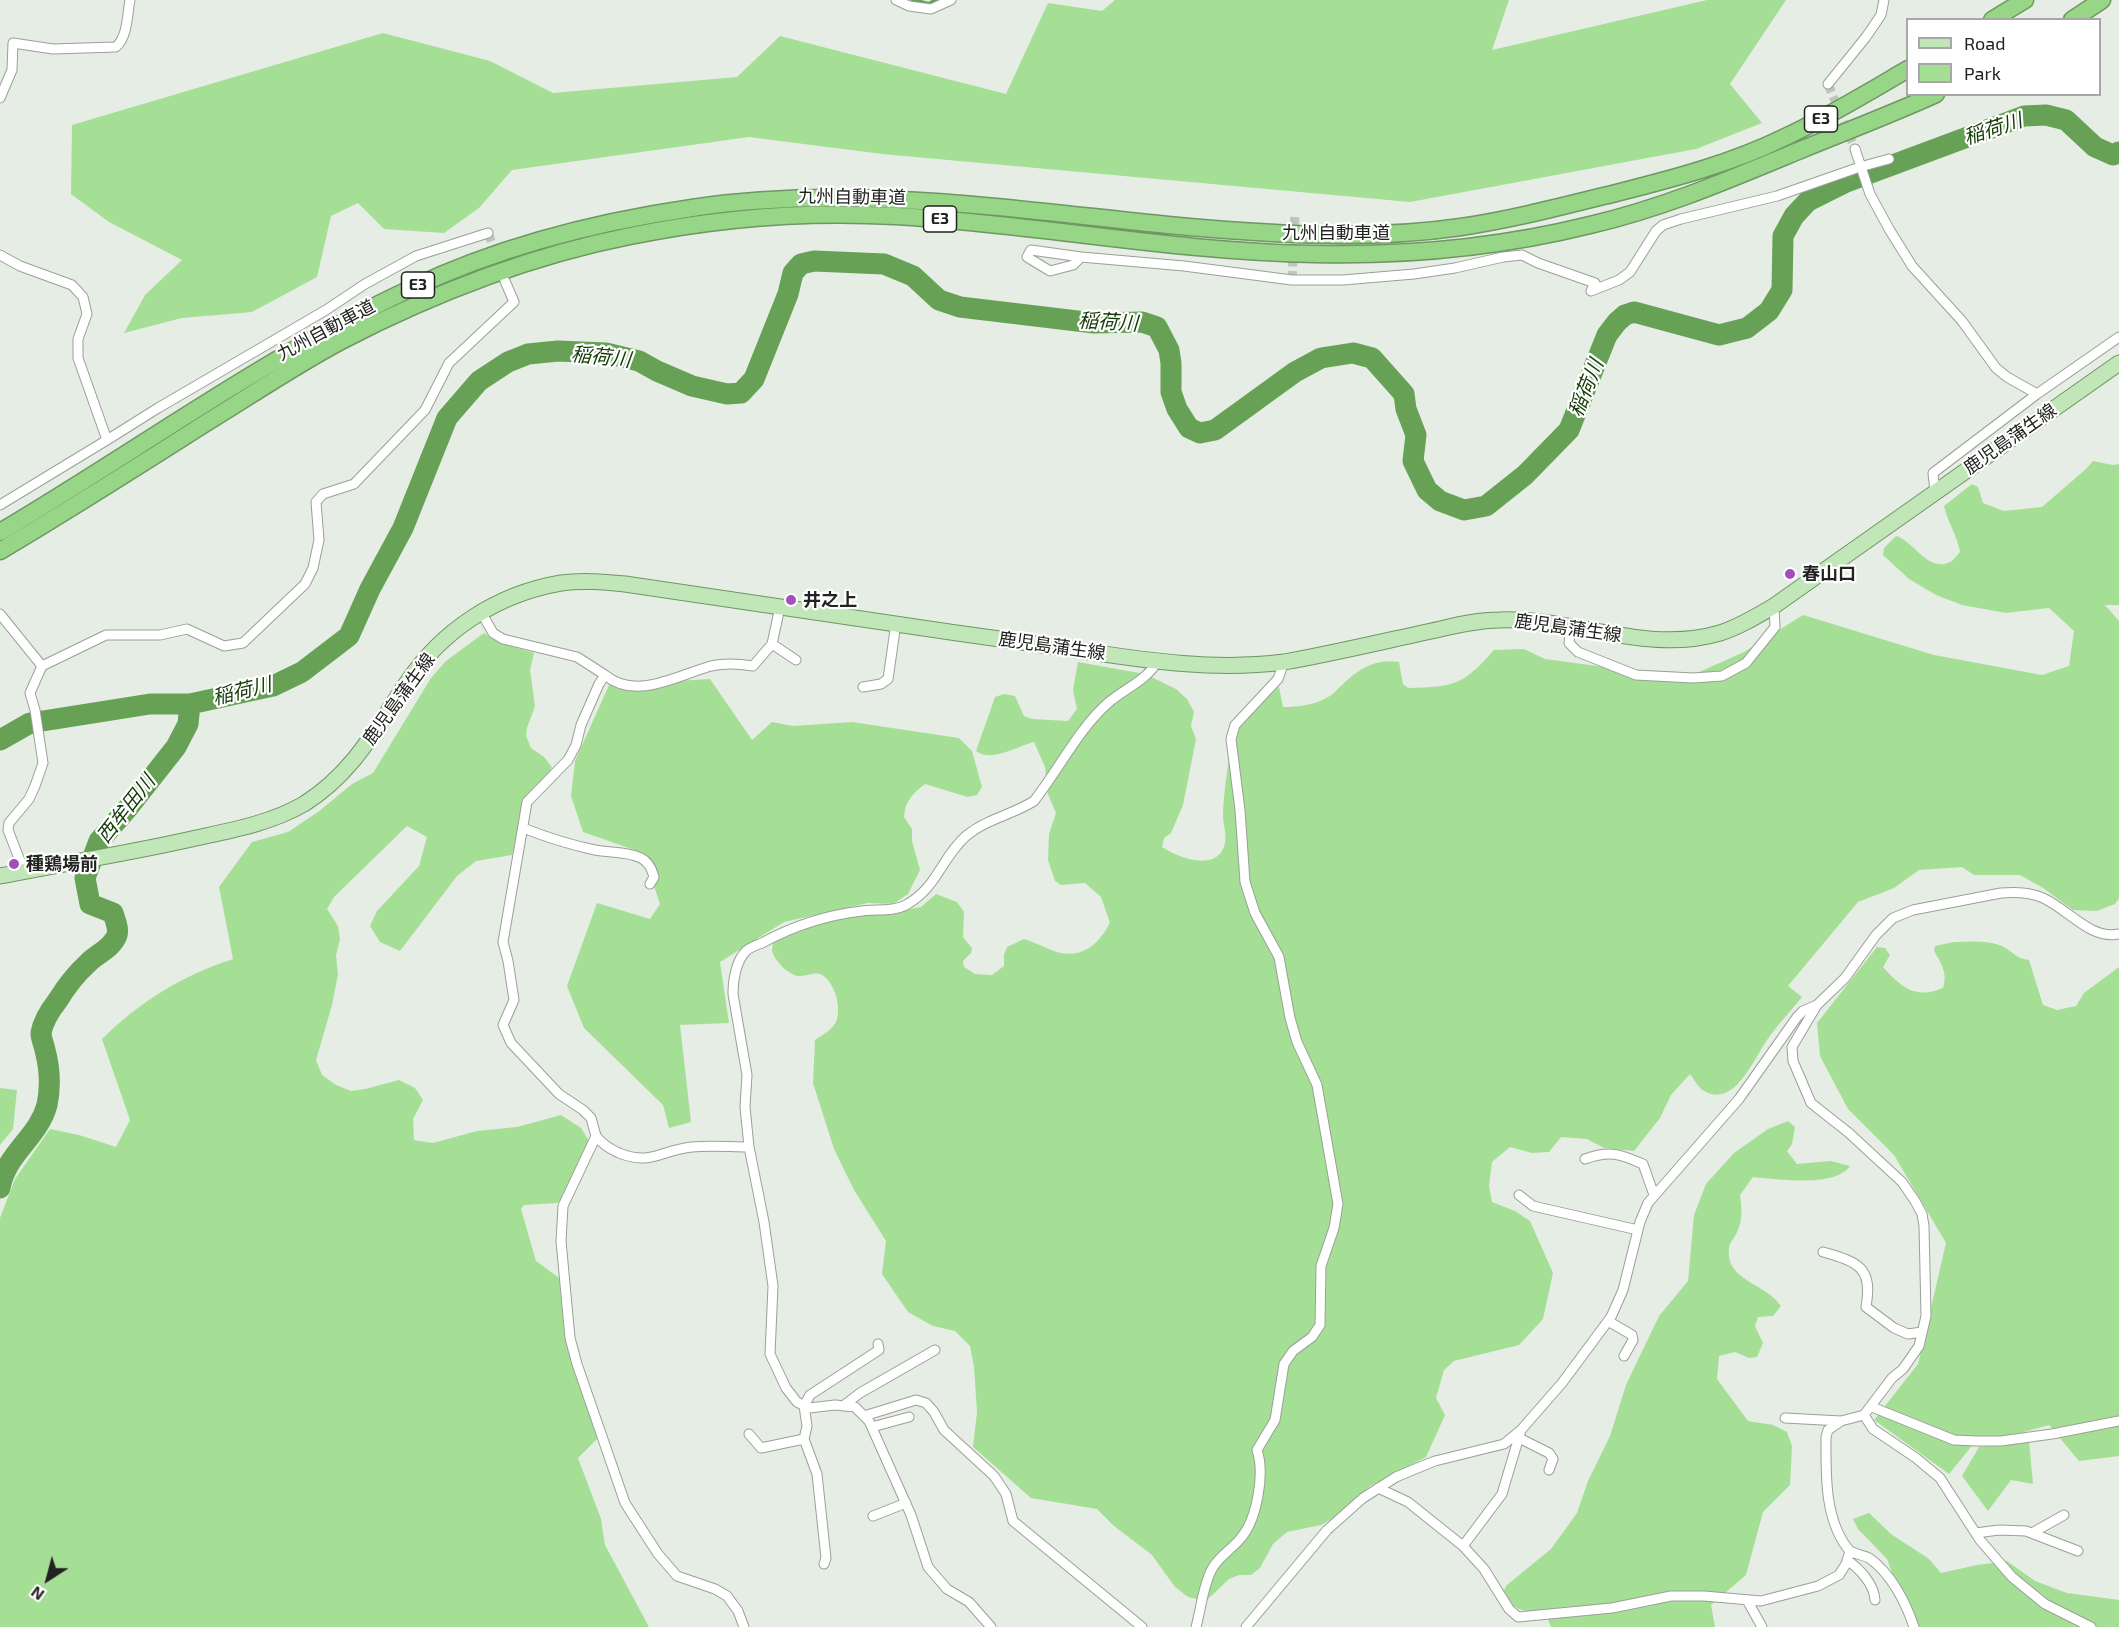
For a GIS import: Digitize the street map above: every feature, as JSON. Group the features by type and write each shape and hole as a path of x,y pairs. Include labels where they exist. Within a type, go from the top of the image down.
{"highway":[{"path":"1995,18 2025,0"},
{"path":"2075,18 2102,0"},
{"name":"九州自動車道","path":"0,532 330,328 414,286 478,262 541,240 621,220 695,207 777,199 832,197 965,203 1172,225 1316,235 1387,234 1456,228 1517,217 1584,201 1730,161 1820,120 1906,70"},
{"name":"九州自動車道","path":"0,551 339,343 422,302 484,278 547,256 626,236 698,224 779,216 832,214 963,221 1246,251 1386,254 1459,248 1589,226 1655,207 1931,96"}],"main road":[{"name":"鹿児島蒲生線","path":"0,876 236,830 263,822 303,804 331,784 360,754 406,683 452,632 499,602 562,583 593,581 625,584 1158,662 1195,665 1255,666 1284,662 1462,625 1497,620 1536,620 1640,639 1701,638 1722,632 1774,606 2119,363"}],"street":[{"path":"0,98 12,70 13,43 53,49 116,47 122,41 125,32 129,0"},
{"path":"896,0 909,6 931,9 951,0"},
{"path":"1828,84 1881,15 1884,0"},
{"path":"1855,149 1870,194 1912,266 1962,321 1996,368 2037,394"},
{"path":"1082,257 1072,265 1050,271 1027,257 1031,250 1292,280 1343,280 1414,274 1522,255 1595,283 1591,291 1619,280 1630,272 1656,231 1663,225 1788,193 1889,159"},
{"path":"0,505 158,408 326,310 365,284 416,256 488,233"},
{"path":"0,255 20,266 72,285 83,297 87,314 78,339 78,358 108,440"},
{"path":"24,871 8,830 9,823 29,799 43,763 30,693 42,666 106,635 160,635 187,629 224,646 243,643 305,584 313,568 319,540 316,502 323,494 354,484 425,410 449,363 514,302 506,281"},
{"path":"1935,492 1934,473 2037,394 2119,337"},
{"path":"1571,626 1569,643 1578,652 1636,675 1693,678 1722,676 1746,663 1775,627 1774,606"},
{"path":"481,612 493,633 503,639 577,657 613,682 630,687 681,678 713,666 733,664 753,666 772,644 780,607"},
{"path":"0,614 42,666"},
{"path":"863,687 881,684 888,679 896,623"},
{"path":"772,644 796,660"},
{"path":"991,1627 969,1602 947,1589 928,1567 906,1503 872,1427 864,1416 855,1407 809,1408 797,1402 786,1388 770,1354 773,1286 764,1222 749,1147 745,1107 747,1075 733,994 733,981 746,951 783,932 835,915 892,909 905,905 929,888 952,850 963,838 978,826 1025,807 1034,801 1107,703 1151,673 1158,662"},
{"path":"1196,1627 1209,1575 1213,1567 1242,1537 1251,1517 1260,1481 1261,1463 1257,1450 1275,1419 1284,1364 1293,1351 1312,1337 1320,1325 1321,1266 1334,1228 1338,1204 1317,1085 1297,1042 1290,1018 1279,957 1255,913 1245,882 1232,739 1235,725 1278,680 1284,662"},
{"path":"605,675 585,715 576,745 568,760 526,802 506,912 503,942 514,1000 503,1025 511,1043 559,1094 591,1118 596,1136 600,1142 612,1150 631,1158 644,1159 692,1147 749,1147"},
{"path":"523,828 546,837 597,850 615,851 641,858 649,864 652,870 654,877 650,884"},
{"path":"1785,1418 1841,1421 1864,1415 1892,1378 1903,1369 1919,1346 1926,1316 1924,1232 1922,1214 1916,1201 1902,1182 1811,1103 1793,1062 1792,1047 1817,1005 1845,978 1893,918 1913,910 2016,892 2044,899 2097,933 2119,934"},
{"path":"1246,1627 1327,1530 1377,1488 1396,1477 1435,1461 1504,1444 1520,1434 1562,1383 1608,1320 1623,1290 1643,1214 1654,1195 1739,1099 1797,1017 1803,1011 1817,1005"},
{"path":"596,1136 563,1206 561,1241 569,1328 577,1364 624,1503 658,1554 677,1576 715,1589 727,1596 738,1611 744,1627"},
{"path":"1585,1160 1600,1154 1615,1153 1642,1164 1654,1195"},
{"path":"1519,1195 1533,1206 1638,1230"},
{"path":"1823,1252 1852,1263 1867,1276 1869,1289 1866,1307 1894,1328 1908,1334 1922,1332"},
{"path":"1608,1320 1632,1335 1633,1340 1624,1356"},
{"path":"824,1564 826,1558 817,1474 804,1439 807,1426 804,1406 810,1395 879,1350 878,1344"},
{"path":"843,1406 860,1393 935,1350"},
{"path":"864,1416 916,1400 926,1403 944,1430 994,1476 1006,1494 1013,1521 1142,1627"},
{"path":"1872,1407 1954,1440 2001,1441 2119,1421"},
{"path":"1864,1415 1873,1429 1916,1458 1940,1478 1976,1533 2012,1576 2045,1604 2091,1627"},
{"path":"872,1427 909,1417"},
{"path":"1841,1421 1828,1430 1826,1437 1830,1510 1848,1555 1875,1594 1875,1600"},
{"path":"749,1434 761,1448 804,1439"},
{"path":"1520,1434 1549,1453 1553,1460 1549,1470"},
{"path":"1463,1546 1502,1494 1520,1434"},
{"path":"1377,1488 1408,1502 1463,1546 1484,1569 1509,1609 1518,1617 1612,1608 1671,1596 1704,1596 1761,1601 1818,1586 1839,1575 1848,1555"},
{"path":"873,1516 906,1503"},
{"path":"2032,1533 2064,1515"},
{"path":"1976,1533 1999,1530 2026,1531 2078,1551"},
{"path":"1848,1555 1869,1559 1890,1579 1909,1612 1914,1627"},
{"path":"1748,1600 1762,1627"}],"green space":[{"path":"1115,0 1509,0 1492,50 1707,0 1786,0 1730,84 1762,123 1696,149 1410,202 882,154 749,137 512,170 479,208 444,233 384,229 358,203 331,216 317,277 252,312 182,318 124,333 145,295 182,260 109,222 71,194 72,125 383,33 490,61 553,93 737,77 780,36 1006,94 1048,3 1102,11"},
{"path":"2093,461 2119,464 2119,605 2105,605 2119,621 2119,898 2115,904 2097,911 2073,910 2043,888 2020,875 1974,875 1962,867 1919,870 1894,888 1858,902 1788,986 1802,997 1771,1034 1741,1081 1732,1089 1723,1094 1712,1094 1701,1089 1690,1074 1671,1095 1660,1118 1634,1151 1604,1148 1587,1139 1561,1137 1549,1152 1532,1153 1510,1147 1492,1162 1489,1186 1492,1202 1515,1211 1530,1221 1553,1273 1543,1319 1519,1345 1454,1361 1444,1370 1436,1398 1445,1415 1426,1457 1370,1486 1335,1517 1321,1525 1287,1532 1273,1544 1260,1568 1251,1575 1239,1575 1229,1579 1206,1601 1188,1597 1175,1587 1152,1555 1114,1526 1097,1509 1031,1498 973,1447 977,1412 970,1346 955,1331 933,1326 908,1312 882,1274 886,1241 854,1190 834,1149 813,1083 815,1040 832,1027 838,1017 838,1003 834,990 827,978 822,975 799,976 786,970 772,951 773,942 826,921 850,915 921,907 936,894 957,902 964,912 963,937 972,948 971,953 963,961 964,967 975,974 992,975 1004,966 1007,947 1024,939 1051,950 1070,954 1086,950 1099,939 1110,923 1101,897 1085,883 1061,885 1055,881 1048,860 1049,834 1056,813 1048,794 1045,767 1034,742 997,754 982,754 976,751 995,697 1004,694 1015,696 1024,716 1032,719 1068,721 1077,709 1073,690 1078,662 1145,674 1176,689 1187,699 1194,712 1191,726 1196,739 1183,805 1171,833 1164,838 1162,847 1187,858 1207,860 1215,858 1225,843 1223,815 1225,785 1233,742 1238,728 1247,717 1272,690 1279,687 1283,707 1312,704 1330,696 1354,674 1375,663 1399,662 1403,684 1408,688 1437,687 1457,682 1474,671 1494,650 1524,649 1545,659 1620,669 1697,673 1744,652 1803,615 1934,655 2042,675 2069,666 2074,631 2049,608 2006,613 1962,605 1936,595 1909,579 1883,555 1884,548 1896,536 1928,560 1942,564 1950,562 1960,552 1944,506 1972,484 1978,487 1983,503 2004,511 2042,507"},
{"path":"484,633 497,642 534,653 530,670 535,706 526,736 531,748 544,757 552,767 548,775 526,796 512,855 476,861 457,876 400,951 380,942 370,926 377,911 419,866 427,837 407,826 334,897 327,909 338,926 340,939 336,955 338,974 332,1005 316,1060 322,1075 336,1085 351,1091 399,1080 415,1088 423,1100 413,1119 414,1140 433,1143 477,1131 517,1127 561,1115 581,1128 589,1141 562,1199 557,1203 524,1205 521,1209 536,1261 559,1278 598,1438 578,1458 601,1519 605,1545 649,1627 0,1627 0,1218 15,1179 50,1129 79,1135 116,1147 130,1120 102,1039 147,1001 163,991 196,973 233,959 219,887 252,842 288,832 318,812 352,784 373,773 431,678 446,661"},
{"path":"710,679 752,740 772,722 793,726 852,722 959,738 972,751 982,787 977,795 968,797 925,784 910,798 904,817 912,829 912,841 920,870 908,894 893,904 868,903 784,922 720,962 729,1023 680,1025 691,1122 669,1128 663,1105 584,1028 567,986 597,903 650,919 660,904 643,853 583,832 571,796 575,761 609,685"},
{"path":"1954,942 1994,943 2029,960 2043,1005 2057,1010 2076,1006 2084,993 2119,967 2119,1456 2079,1461 2049,1425 1971,1447 1949,1474 1874,1420 1918,1364 1946,1243 1894,1155 1848,1109 1820,1056 1817,1023 1877,947 1885,948 1890,955 1883,967 1896,980 1910,990 1925,993 1943,988 1944,973 1934,951 1935,946"},
{"path":"0,1088 17,1090 13,1129 0,1145"},
{"path":"1788,1121 1795,1127 1792,1144 1787,1151 1797,1164 1831,1161 1850,1166 1842,1173 1819,1180 1753,1177 1740,1195 1741,1221 1729,1246 1729,1259 1733,1268 1740,1275 1774,1298 1781,1306 1773,1316 1758,1317 1755,1326 1763,1343 1757,1357 1749,1358 1735,1352 1719,1356 1717,1379 1748,1421 1773,1425 1787,1432 1792,1446 1790,1485 1763,1512 1746,1575 1711,1605 1715,1627 1551,1627 1544,1610 1530,1611 1515,1607 1503,1592 1507,1585 1551,1549 1577,1513 1588,1481 1610,1436 1626,1385 1659,1316 1688,1281 1694,1215 1706,1184 1734,1153 1768,1129"},
{"path":"2029,1440 2033,1484 2011,1480 1988,1511 1962,1476 1979,1447"},
{"path":"1869,1513 1891,1534 1929,1559 1941,1573 2007,1561 2035,1581 2067,1593 2119,1600 2119,1627 1911,1627 1887,1559 1858,1529 1853,1519"}],"waterway":[{"path":"913,0 929,4 936,0"},
{"name":"稲荷川","path":"0,740 30,723 150,704 190,704 273,686 302,672 349,636 370,589 403,528 447,418 479,381 508,362 528,354 558,351 606,353 639,361 692,386 727,394 741,393 754,379 788,294 793,273 801,264 814,261 884,264 913,276 939,300 960,307 1094,323 1142,322 1157,327 1169,350 1171,392 1177,409 1189,428 1200,433 1215,430 1295,372 1321,358 1353,353 1372,358 1404,394 1406,409 1416,435 1413,461 1427,490 1440,501 1464,510 1486,506 1525,475 1569,430 1607,335 1625,315 1634,312 1719,335 1747,328 1769,311 1782,290 1783,236 1794,216 1808,201 1844,183 2024,116 2046,115 2066,120 2095,147 2113,155 2119,152"},
{"name":"西牟田川","path":"0,1188 9,1165 37,1127 47,1105 49,1071 41,1037 45,1020 75,976 104,951 117,935 113,913 90,904 85,878 99,841 176,747 188,724 190,704"}],"tunnel":[{"path":"1828,84 1855,149"},
{"path":"1292,280 1295,214"},
{"path":"488,233 497,256"}],"place":[{"name":"春山口","path":"1790,574"},
{"name":"井之上","path":"791,600"},
{"name":"種鶏場前","path":"14,864"}]}
